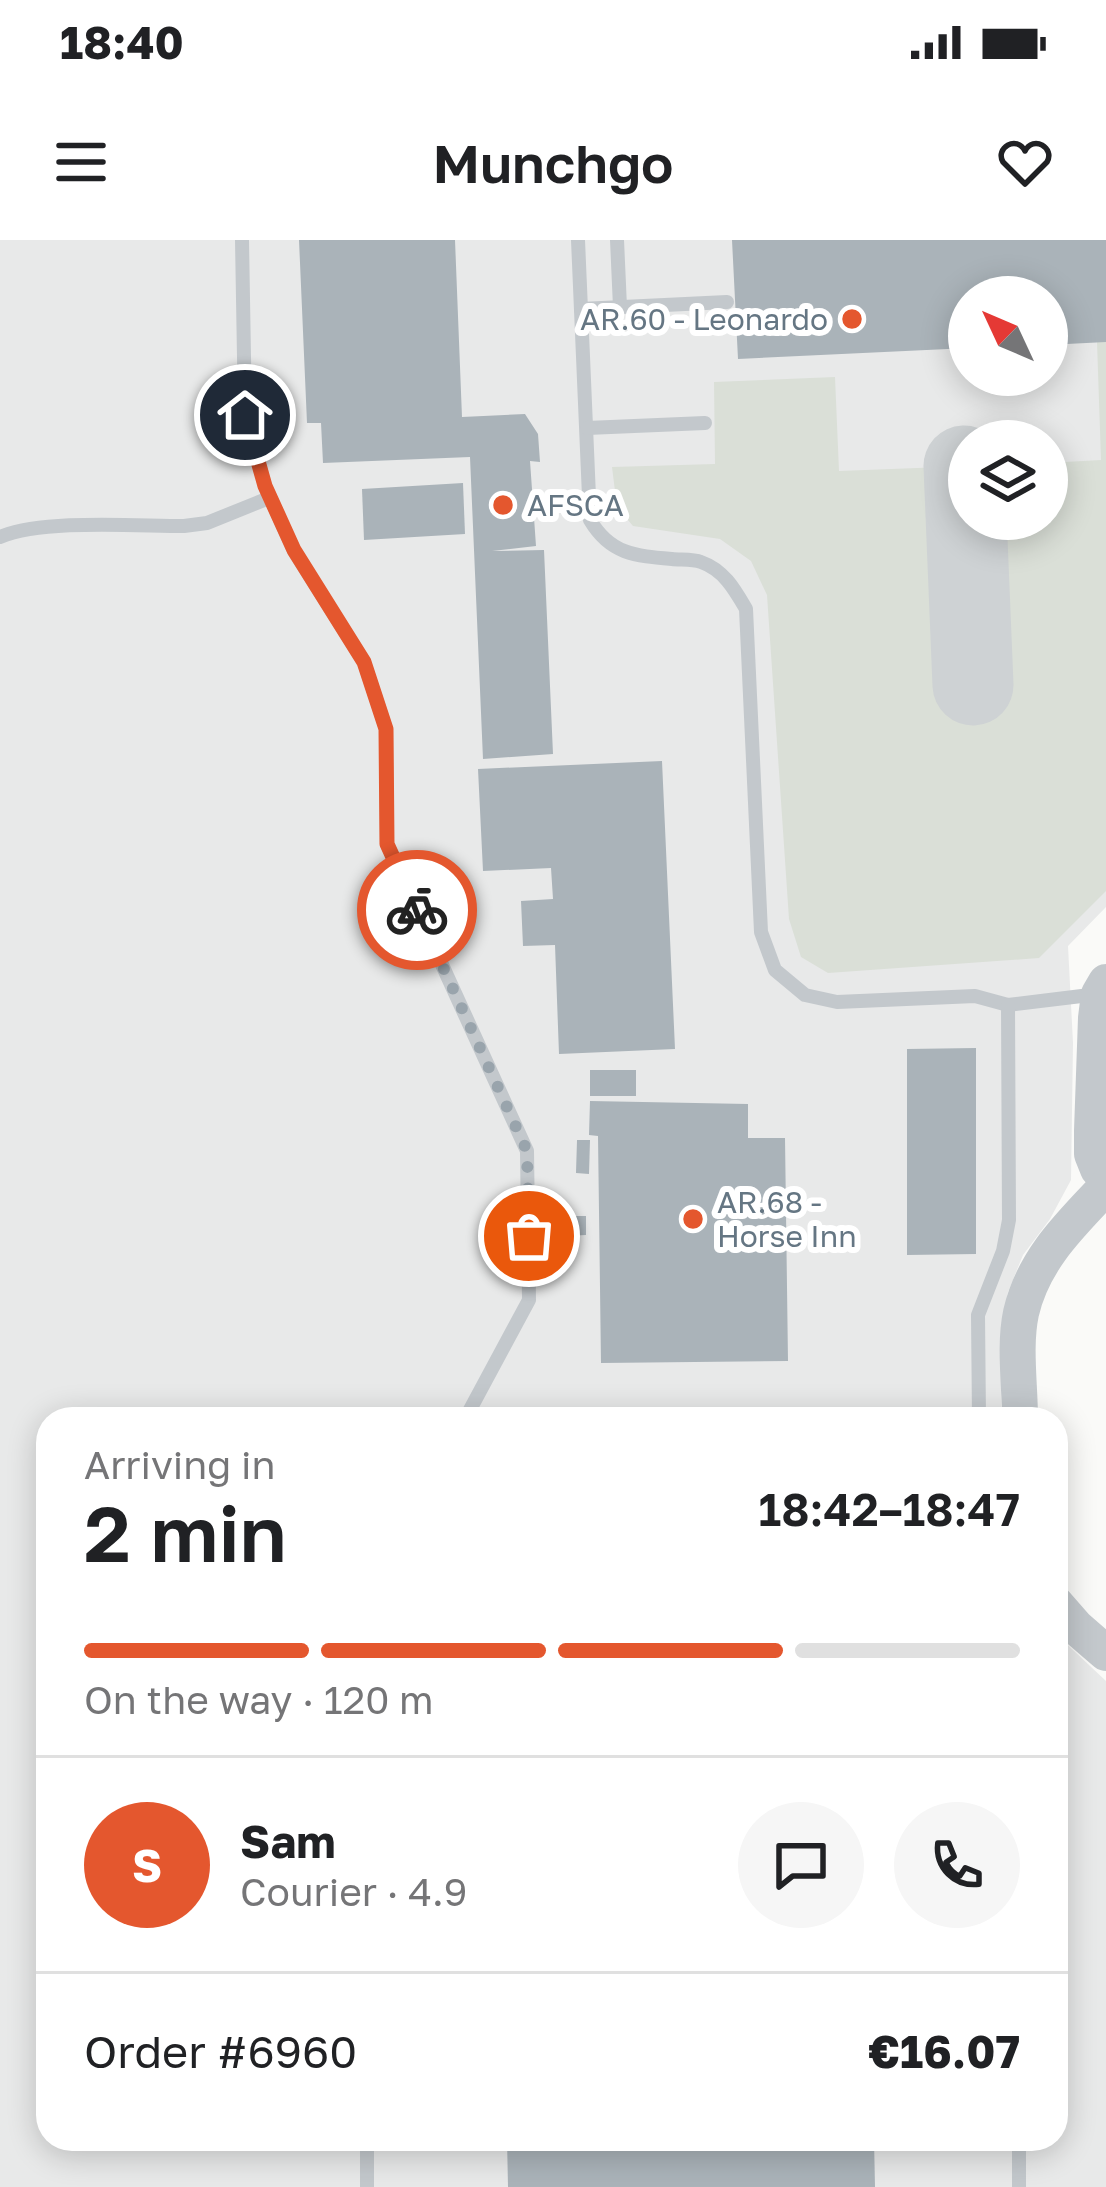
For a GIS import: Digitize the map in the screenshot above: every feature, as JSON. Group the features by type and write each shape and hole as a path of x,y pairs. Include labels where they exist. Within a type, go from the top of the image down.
{"street":[{"path":"1020,1407 1020,1316 1034,1274 1106,1183 1093,1154 1093,1085 1102,988"},
{"path":"1068,1618 1106,1653"}],"lane":[{"path":"242,240 245,415 269,498 294,550 364,662 386,729 387,844 527,1151 529,1300 471,1407"},
{"path":"578,240 590,520 613,547 636,555 700,562 730,580 746,609 761,932 776,970 805,995 837,1002 975,996 1008,1005 1102,988"},
{"path":"617,240 620,307"},
{"path":"581,309 727,302"},
{"path":"587,428 705,423"},
{"path":"0,537 42,527 207,523 269,498"},
{"path":"979,1407 978,1315 1003,1250 1009,1220 1008,1005"},
{"path":"367,2151 367,2187"},
{"path":"1019,2151 1019,2187"}],"shaded area":[{"path":"0,240 1106,240 1106,907 1068,946 1073,1043 1071,1180 1023,1255 1008,1292 1001,1328 1001,1407 36,1407 36,2151 1068,2151 1068,1645 1106,1681 1106,2187 0,2187"},
{"path":"1097,342 1106,342 1106,891 1039,958 828,973 801,957 789,919 767,595 751,561 720,539 633,526 617,507 612,467 715,464 714,382 835,377 839,471 948,467 948,540 1068,540 1068,462 1101,460"}],"building":[{"path":"299,240 455,240 462,417 525,414 538,434 540,462 530,461 536,546 492,551 544,550 553,754 483,759 470,457 323,463 321,423 307,423"},
{"name":"AR.60 - Leonardo","path":"732,240 1106,240 1106,342 1068,344 1068,276 948,276 948,349 738,359"},
{"path":"463,483 465,534 364,540 362,489"},
{"path":"662,761 675,1049 559,1054 555,945 523,946 521,901 553,899 551,868 483,871 478,769"},
{"path":"976,1048 976,1254 907,1255 907,1049"},
{"path":"590,1070 636,1070 636,1096 590,1096"},
{"name":"AR.68 - Horse Inn","path":"590,1101 748,1104 748,1138 785,1138 788,1361 601,1363 598,1136 589,1135"},
{"path":"577,1140 590,1140 589,1174 576,1173"},
{"path":"565,1216 586,1216 586,1235 565,1236"},
{"path":"507,2151 874,2151 875,2187 508,2187"}],"taxiway":[{"path":"967,540 973,685"}],"way so far":[{"path":"417,910 527,1151 529,1236"}],"place":[{"name":"AR.60 - Leonardo","path":"852,319"},
{"name":"AFSCA","path":"503,505"},
{"name":"AR.68 - Horse Inn","path":"693,1219"}],"route":[{"path":"245,415 265,486 294,550 364,662 386,729 387,844 417,910"}]}
